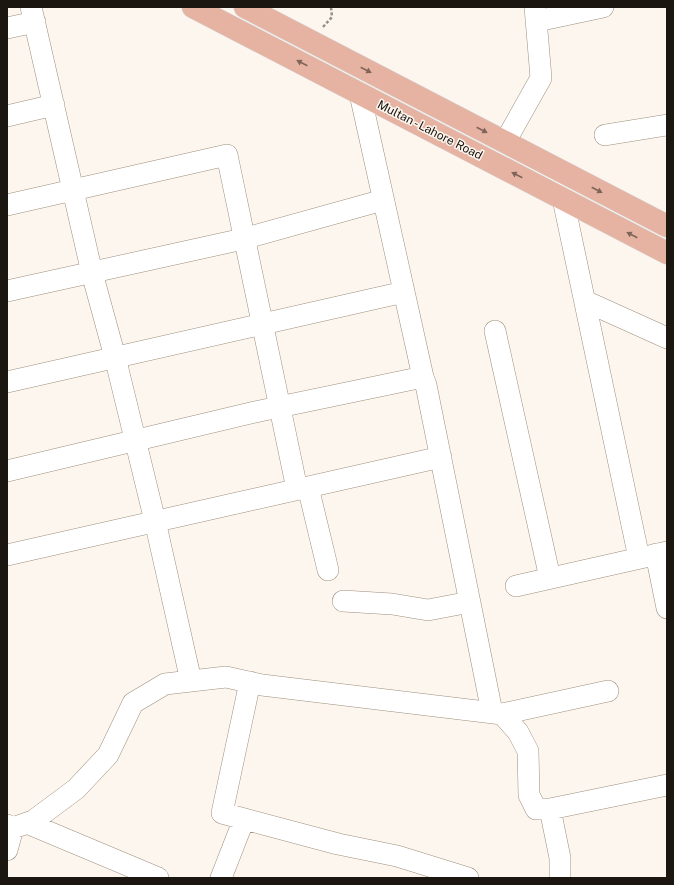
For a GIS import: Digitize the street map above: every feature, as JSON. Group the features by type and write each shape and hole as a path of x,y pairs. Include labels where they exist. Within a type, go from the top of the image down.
{"main road":[{"name":"Multan - Lahore Road","path":"193,7 667,253"},
{"name":"Multan - Lahore Road","path":"245,7 667,226"},
{"path":"326,76 338,55"}],"street":[{"path":"505,142 541,78 536,14 603,7"},
{"path":"7,28 33,14 92,273 115,357 155,521 191,681"},
{"path":"360,94 426,385 470,602 497,713 518,732 528,751 529,795 536,809 550,809 667,785"},
{"path":"7,116 54,105"},
{"path":"605,135 667,125"},
{"path":"7,204 227,154 243,239 279,407 328,570"},
{"path":"564,199 585,301 667,608"},
{"path":"7,291 243,239 383,200"},
{"path":"7,382 404,292"},
{"path":"585,301 667,338"},
{"path":"495,331 550,578"},
{"path":"7,471 279,407 423,377"},
{"path":"7,555 440,457"},
{"path":"516,586 654,555"},
{"path":"343,601 392,604 428,610 470,602"},
{"path":"16,825 33,821 76,789 108,755 133,703 165,684 226,677 250,682 497,713 608,691"},
{"path":"250,682 222,813 338,844 397,856 468,878"},
{"path":"550,809 560,858 560,878"},
{"path":"221,878 244,819"},
{"path":"7,850 16,825"},
{"path":"16,825 158,878"}]}
